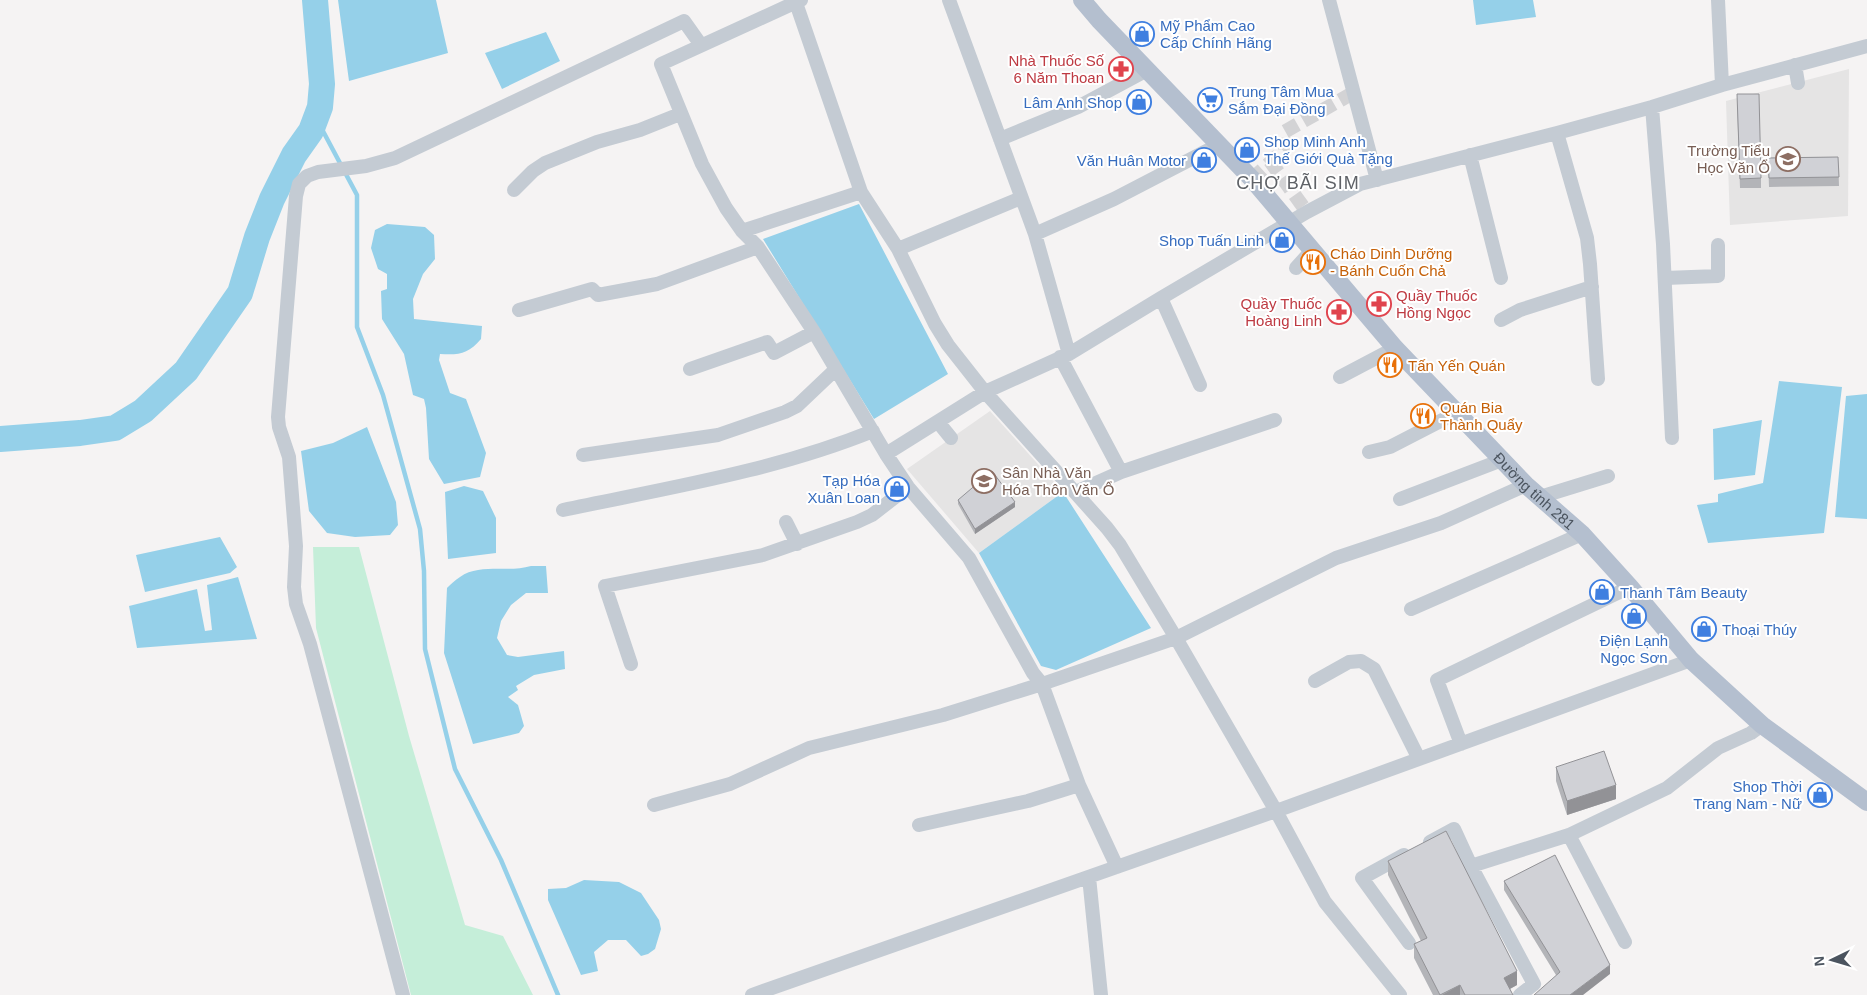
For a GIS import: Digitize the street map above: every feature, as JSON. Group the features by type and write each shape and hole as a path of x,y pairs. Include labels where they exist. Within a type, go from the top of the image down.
{"main road":[{"name":"Đường tỉnh 281","path":"1082,0 1099,20 1220,144 1313,249 1395,348 1526,485 1582,534 1630,587 1691,660 1762,725 1867,802"}],"street":[{"path":"949,0 1035,234 1065,355 1121,472"},
{"path":"1330,0 1377,180"},
{"path":"1718,0 1722,85"},
{"path":"1117,867 1079,785 1042,684 1032,673 969,558 908,487 886,454 814,332 758,247 742,230 726,208 710,179 680,114 660,64 797,1 861,192 898,249 935,324 948,345 985,392 1076,492 1120,545 1276,811 1325,902 1400,995"},
{"path":"404,995 310,644 296,604 294,587 296,546 290,457 279,427 278,417 296,196 299,184 307,176 318,172 366,166 396,158 684,21 701,45"},
{"path":"886,454 985,392 1065,355 1160,298 1360,184 1557,132 1867,46"},
{"path":"1795,65 1798,83"},
{"path":"1000,139 1078,107 1147,70"},
{"path":"1652,106 1665,278 1672,438"},
{"path":"514,190 533,171 546,163 597,142 640,130 680,114"},
{"path":"1557,132 1587,238 1598,379"},
{"path":"1035,234 1114,199 1220,144"},
{"path":"1470,155 1501,278"},
{"path":"742,230 861,192"},
{"path":"898,249 1021,198"},
{"path":"1665,278 1718,276 1718,245"},
{"path":"519,310 592,289 598,295 644,288 758,247"},
{"path":"1296,268 1313,249"},
{"path":"1501,320 1520,310 1592,287"},
{"path":"1160,298 1200,385"},
{"path":"690,368 767,342 774,354 814,332"},
{"path":"1340,377 1395,348"},
{"path":"583,455 700,438 726,432 785,412 797,406 836,369"},
{"path":"1368,452 1390,448 1456,413"},
{"path":"1076,492 1121,472 1275,420"},
{"path":"938,422 951,438"},
{"path":"563,510 746,471 832,448 873,431"},
{"path":"1400,499 1502,460"},
{"path":"1540,497 1608,476"},
{"path":"654,805 730,784 809,748 943,715 1042,684 1176,638 1336,558 1441,523 1526,485"},
{"path":"630,664 605,586 763,555 797,544 872,515 908,487"},
{"path":"786,522 797,544"},
{"path":"1411,609 1582,534"},
{"path":"1461,744 1437,680 1630,587"},
{"path":"752,995 1276,811 1691,660"},
{"path":"1315,681 1349,662 1361,661 1374,669 1418,759"},
{"path":"1471,866 1569,835 1667,788 1718,748 1751,733 1762,725"},
{"path":"919,825 1028,801 1079,785"},
{"path":"1408,943 1362,878 1454,829 1471,866 1534,984 1520,995"},
{"path":"1569,835 1625,942"},
{"path":"1089,877 1101,995"}],"shaded area":[{"name":"Trường Tiểu Học Văn Ổ","path":"1849,69 1848,216 1730,225 1726,101"},
{"name":"Sân Nhà Văn Hóa Thôn Văn Ổ","path":"990,411 1063,492 979,553 907,469"}],"green space":[{"path":"313,547 359,547 409,736 465,925 503,936 533,995 411,995 316,628"}],"water":[{"path":"338,0 436,0 448,53 349,81"},
{"path":"1473,0 1533,0 1536,17 1476,25"},
{"path":"546,32 560,61 502,89 485,53"},
{"path":"859,204 948,374 874,419 763,239"},
{"path":"387,224 425,227 434,235 435,259 423,274 413,299 414,319 482,326 481,339 472,348 458,354 440,354 439,360 450,393 466,399 486,453 480,477 444,484 429,459 424,399 413,395 404,354 382,319 381,291 387,289 387,274 378,269 371,248 375,230"},
{"path":"1779,381 1842,387 1824,533 1708,543 1697,505 1718,502 1718,494 1763,483"},
{"path":"1867,394 1867,519 1835,517 1846,396"},
{"path":"1762,420 1755,475 1714,480 1713,429"},
{"path":"367,427 396,502 398,525 390,535 355,537 327,533 309,511 301,451 333,443"},
{"path":"464,486 483,491 496,518 496,553 448,559 445,492"},
{"path":"1063,492 1151,628 1056,670 1041,666 979,553"},
{"path":"220,537 237,567 230,573 145,592 136,555"},
{"path":"546,566 548,593 526,593 511,605 501,621 497,638 507,655 518,657 564,651 565,669 534,675 516,686 518,690 508,697 518,705 524,726 519,733 473,744 444,653 447,588 460,577 476,570 513,569"},
{"path":"238,577 257,639 137,648 129,606 197,589 205,631 212,630 207,585"},
{"path":"584,880 619,882 641,893 659,920 661,929 655,949 641,956 626,940 608,940 594,952 598,971 581,975 548,900 548,889 566,888"}],"building":[{"path":"1737,94 1759,94 1761,178 1740,179"},
{"path":"1838,157 1839,177 1769,178 1768,158"},
{"path":"992,471 1015,502 975,529 958,500"},
{"path":"1604,751 1616,785 1567,801 1556,767"},
{"path":"1446,831 1517,971 1504,978 1513,995 1465,995 1460,985 1440,995 1414,944 1427,938 1388,861"},
{"path":"1555,855 1610,965 1570,995 1534,995 1560,972 1504,881"}],"waterway":[{"path":"0,439 80,433 115,428 143,411 186,371 240,293 257,237 272,199 294,155 311,131 320,107 322,84 315,0"},
{"path":"316,118 357,195 357,327 383,395 420,529 424,571 425,649 455,769 501,860 558,995"}],"tunnel":[{"path":"1252,179 1285,149 1284,132 1353,93"},
{"path":"1270,161 1307,212"}],"place":[{"name":"Mỹ Phẩm Cao Cấp Chính Hãng","path":"1142,34"},
{"name":"Nhà Thuốc Số 6 Năm Thoan","path":"1121,69"},
{"name":"Trung Tâm Mua Sắm Đại Đồng","path":"1210,100"},
{"name":"Lâm Anh Shop","path":"1139,102"},
{"name":"Shop Minh Anh Thế Giới Quà Tặng","path":"1247,150"},
{"name":"Trường Tiểu Học Văn Ổ","path":"1788,159"},
{"name":"Văn Huân Motor","path":"1204,160"},
{"name":"Shop Tuấn Linh","path":"1282,240"},
{"name":"Cháo Dinh Dưỡng - Bánh Cuốn Chả","path":"1313,262"},
{"name":"Quầy Thuốc Hồng Ngọc","path":"1379,304"},
{"name":"Quầy Thuốc Hoàng Linh","path":"1339,312"},
{"name":"Tấn Yến Quán","path":"1390,365"},
{"name":"Quán Bia Thành Quẩy","path":"1423,416"},
{"name":"Sân Nhà Văn Hóa Thôn Văn Ổ","path":"984,481"},
{"name":"Tạp Hóa Xuân Loan","path":"897,489"},
{"name":"Thanh Tâm Beauty","path":"1602,592"},
{"name":"Điện Lạnh Ngọc Sơn","path":"1634,616"},
{"name":"Thoại Thúy","path":"1704,629"},
{"name":"Shop Thời Trang Nam - Nữ","path":"1820,795"}],"district":[{"name":"CHỢ BÃI SIM","path":"1298,183"}]}
